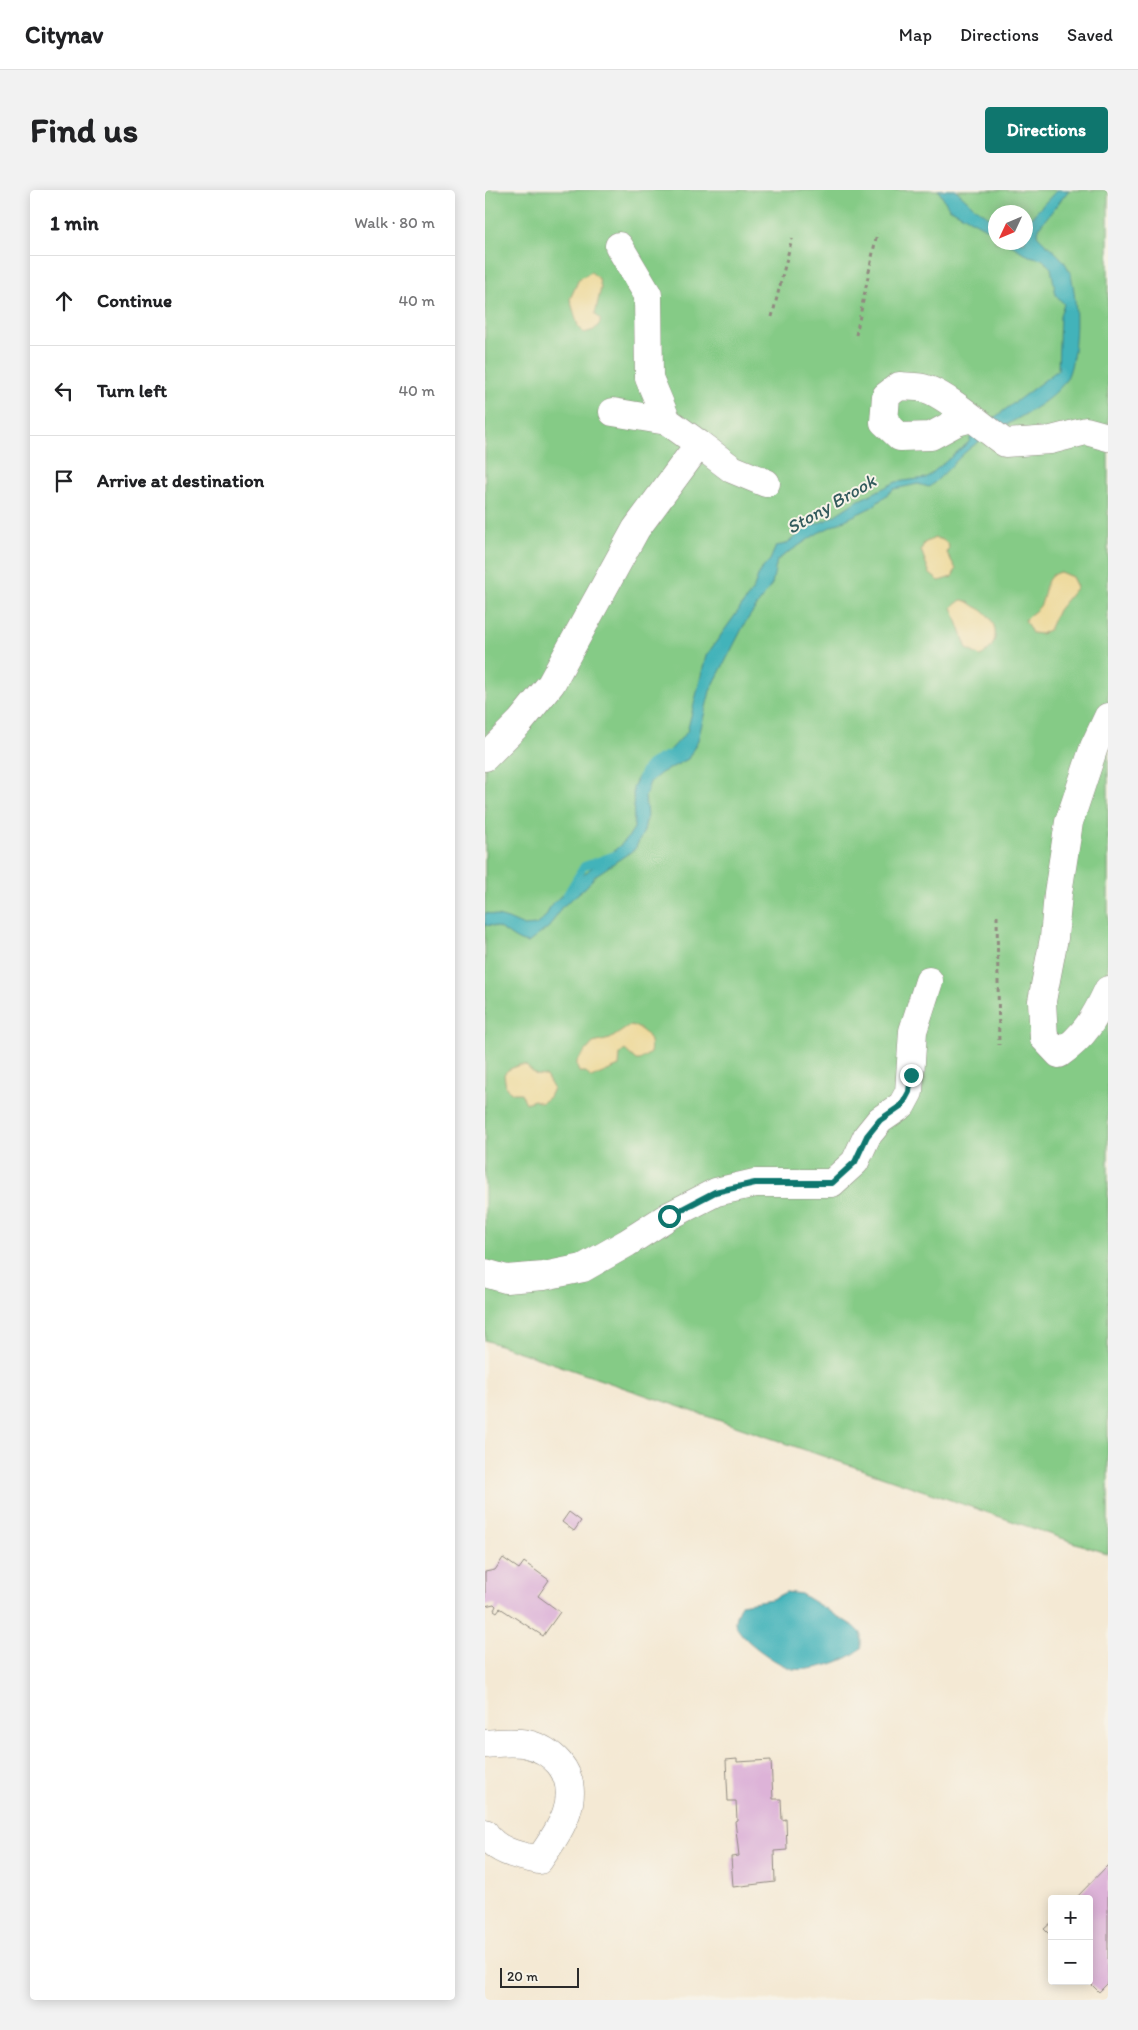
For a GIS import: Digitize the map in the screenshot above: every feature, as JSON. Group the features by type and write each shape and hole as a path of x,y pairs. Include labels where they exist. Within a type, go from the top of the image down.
{"street":[{"path":"619,246 648,295 649,378 667,421"},
{"path":"613,412 667,421 732,469 766,483"},
{"path":"982,426 1005,443 1051,440 1086,431 1106,434"},
{"path":"485,757 520,722 551,684 636,529 699,444"},
{"path":"1108,717 1094,747 1069,822 1058,893 1054,938 1042,1001 1044,1038 1059,1054 1073,1045 1094,1020 1108,990"},
{"path":"485,1273 506,1279 544,1276 583,1268 669,1216 715,1192 755,1183 832,1183 855,1162 867,1136 880,1120 902,1105 909,1092 913,1031 929,981"},
{"path":"485,1744 527,1744 551,1754 564,1770 571,1791 565,1819 539,1860 512,1854 488,1839 485,1833"}],"path":[{"path":"856,335 877,233"},
{"path":"772,317 792,238"},
{"path":"997,916 999,1045"}],"green space":[{"path":"485,190 1108,190 1108,1554 485,1340"}],"sand":[{"path":"591,272 599,279 601,288 595,314 600,319 600,323 594,330 584,333 578,326 570,299 579,279"},
{"path":"935,538 948,545 947,553 956,569 952,577 939,581 930,574 921,550 924,543"},
{"path":"1060,572 1072,577 1077,587 1058,610 1049,630 1041,634 1032,633 1025,620 1040,606 1050,577"},
{"path":"961,600 985,612 993,625 995,639 987,651 980,656 967,649 952,607"},
{"path":"631,1025 647,1035 651,1048 650,1053 640,1060 636,1060 625,1050 620,1054 619,1066 591,1078 586,1072 579,1072 577,1061 593,1043 610,1039"},
{"path":"519,1065 525,1065 536,1075 546,1076 553,1088 549,1097 541,1103 534,1100 526,1103 521,1093 513,1093 506,1088 504,1074"}],"water":[{"path":"938,190 956,190 973,206 988,216 988,229 949,208"},
{"path":"1057,190 1069,190 1040,226 1037,235 1061,258 1072,278 1076,309 1075,344 1073,360 1064,383 1055,393 1034,409 970,448 929,487 918,484 894,489 872,507 818,533 777,560 772,584 745,623 710,691 698,740 688,759 661,773 650,782 645,797 647,815 644,831 635,849 596,875 586,887 561,908 549,927 528,943 522,942 503,930 485,925 485,913 487,913 524,926 536,925 546,916 551,905 591,868 605,859 627,839 634,828 633,787 638,777 663,758 687,732 706,656 753,590 760,571 770,560 776,546 786,544 808,527 829,519 855,502 896,482 926,478 969,442 974,428 994,418 1058,370 1060,315 1064,304 1056,295 1051,268 1042,259 1029,256 1019,250 1033,250 1033,216"},
{"path":"786,1592 801,1594 855,1627 861,1633 861,1648 856,1653 839,1661 810,1669 787,1667 759,1650 737,1628 735,1620 741,1604 772,1599"}],"building":[{"path":"569,1512 581,1521 574,1531 562,1522"},
{"path":"503,1558 519,1569 524,1562 549,1580 538,1596 560,1612 543,1636 500,1608 497,1612 494,1610 496,1606 494,1604 485,1606 485,1572 495,1570"},
{"path":"737,1759 737,1762 771,1760 773,1799 781,1799 782,1820 786,1819 787,1850 774,1851 775,1882 733,1887 731,1857 739,1856 735,1821 737,1820 736,1801 728,1801 726,1760"},
{"path":"1108,1865 1108,1983 1099,1992 1092,1985 1093,1895 1079,1895"}],"waterway":[{"name":"Stony Brook","path":"641,781 649,765 673,753"},
{"name":"Stony Brook","path":"566,896 584,866 615,855"}],"route":[{"path":"669,1216 715,1192 755,1183 832,1183 855,1162 867,1136 880,1120 902,1105 909,1092 911,1075"}]}
